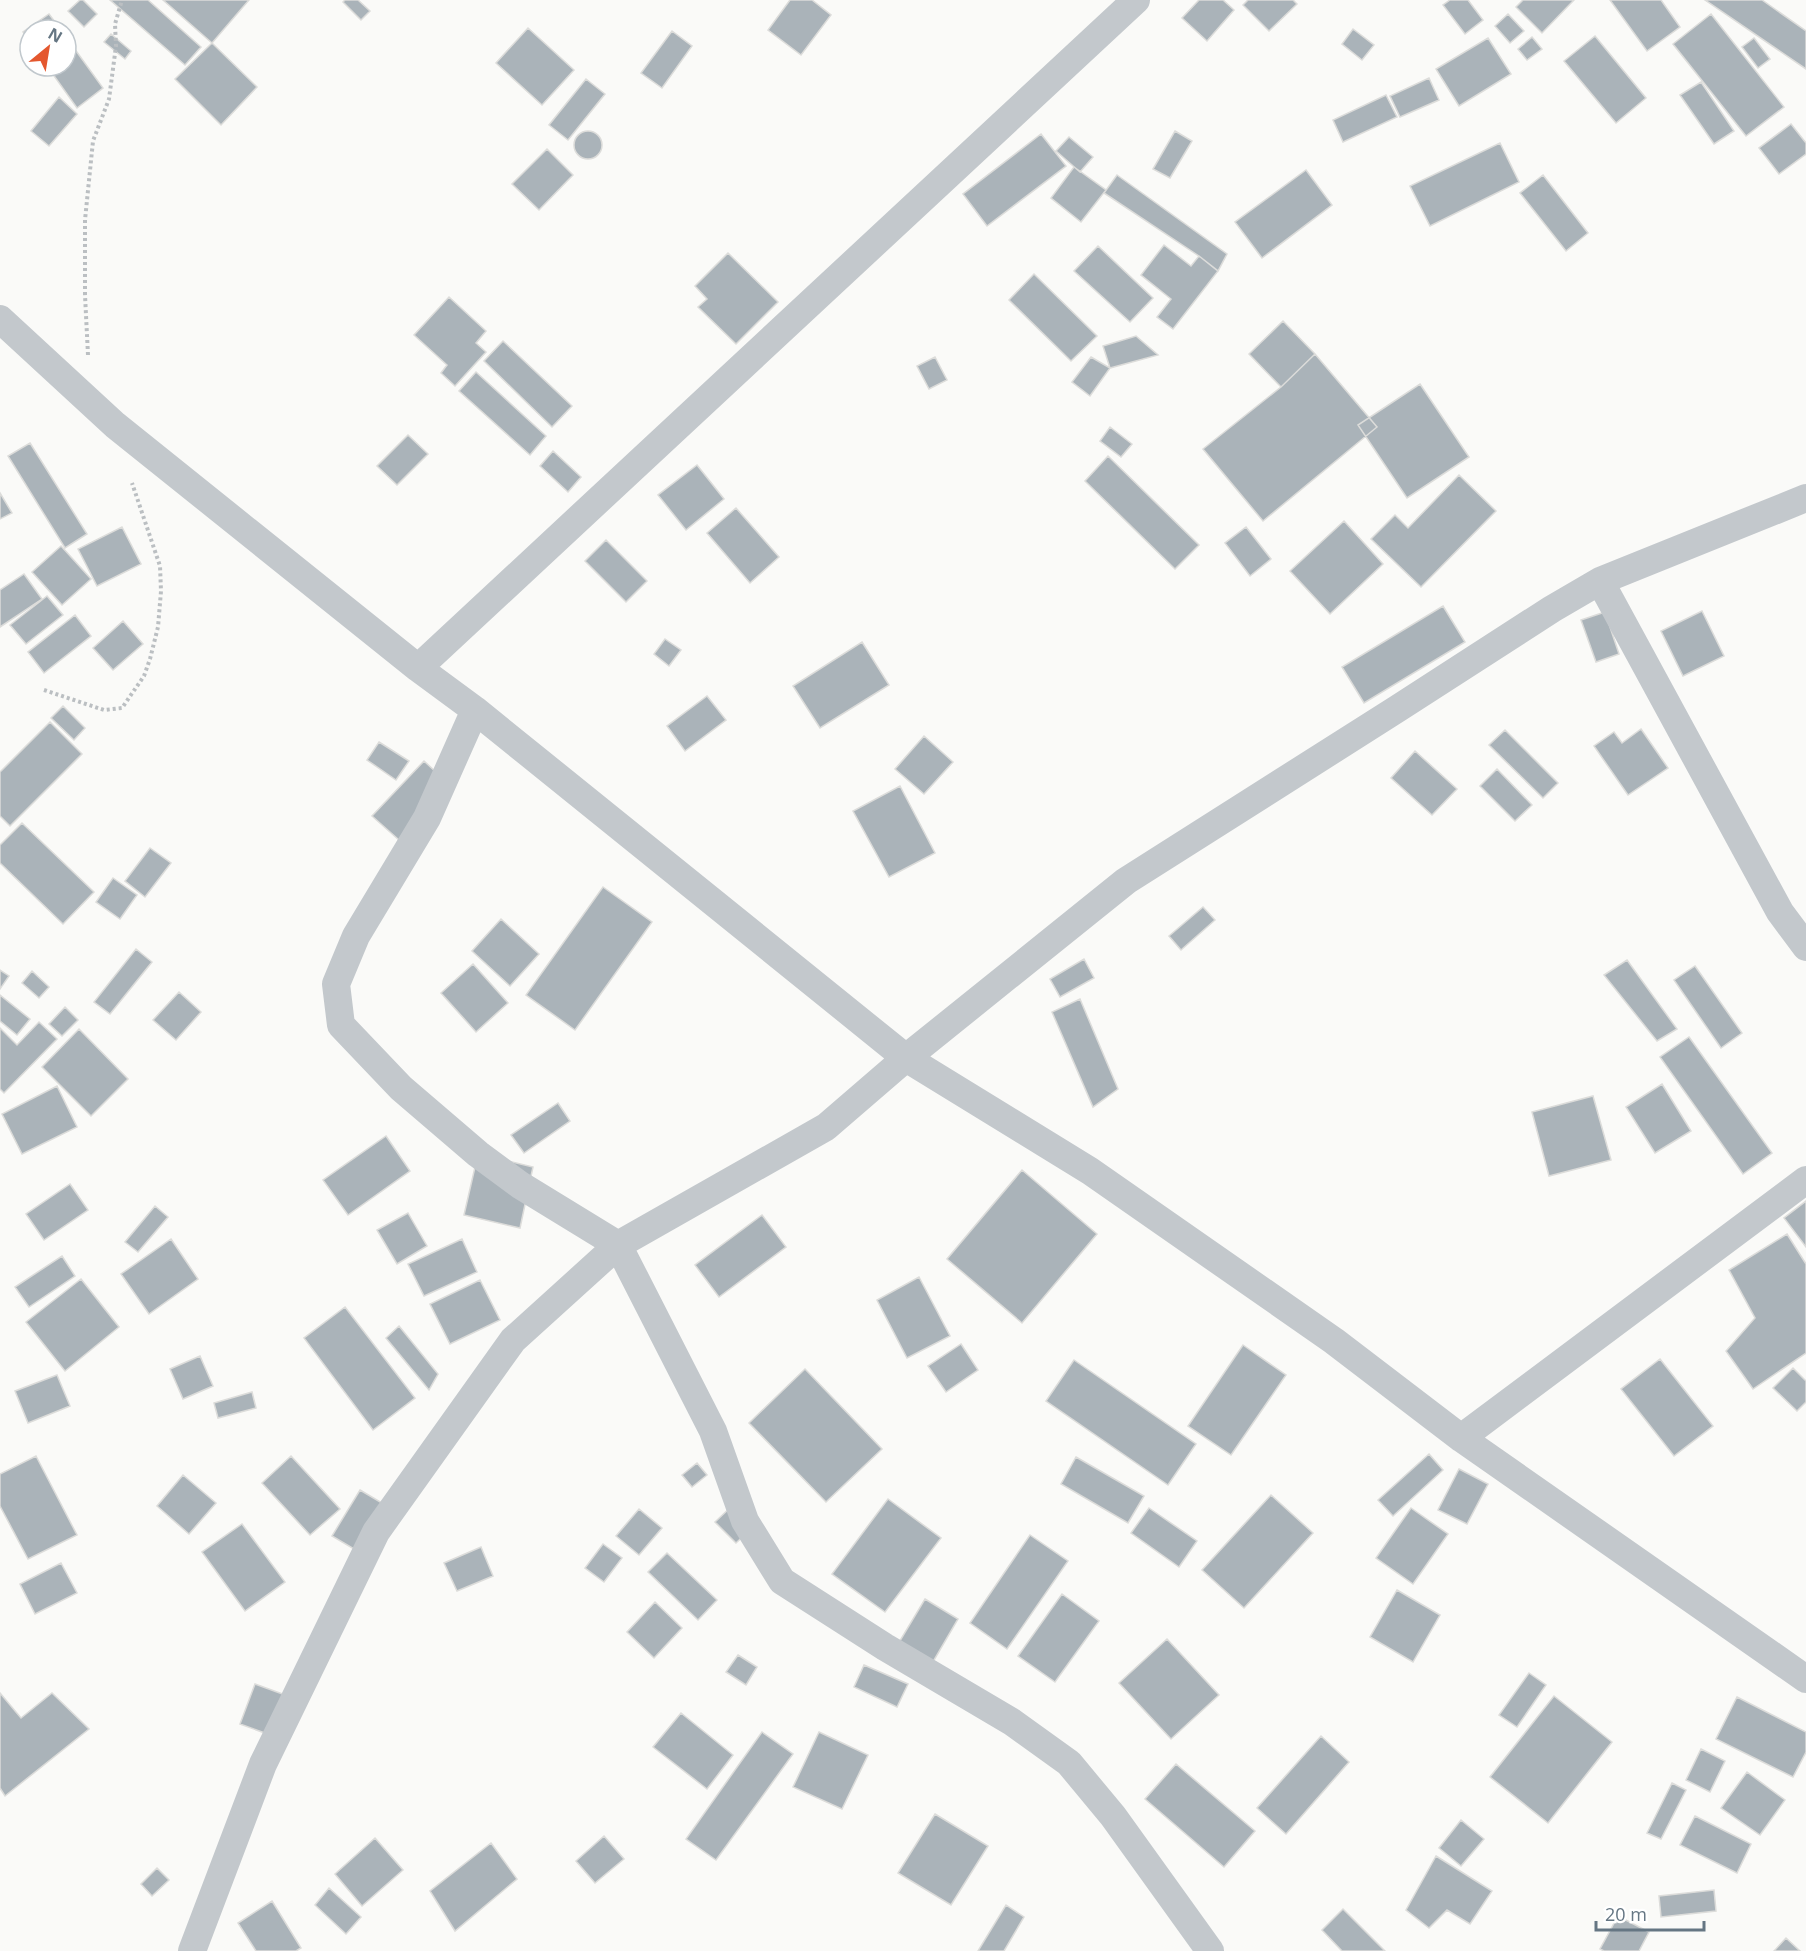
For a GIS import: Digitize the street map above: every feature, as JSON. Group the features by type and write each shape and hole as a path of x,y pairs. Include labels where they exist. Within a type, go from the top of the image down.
{"street":[{"path":"418,668 1136,0"},
{"path":"0,320 115,425 418,668 475,710 906,1058 1090,1171 1334,1341 1461,1438 1806,1679"},
{"path":"192,1951 263,1764 376,1532 513,1340 618,1245 826,1127 906,1058 1126,881 1552,609 1600,581 1806,498"},
{"path":"1600,581 1780,912 1806,947"},
{"path":"475,710 427,818 356,936 336,984 341,1025 401,1088 478,1154 520,1185 618,1245 713,1431 745,1521 782,1581 885,1647 1012,1722 1069,1763 1113,1816 1210,1951"},
{"path":"1461,1438 1806,1179"}],"path":[{"path":"88,364 85,220 93,141 109,99 116,46 115,24 122,0"},
{"path":"44,690 104,710 122,708 144,676 158,627 161,591 160,566 130,476"}],"building":[{"path":"83,0 97,14 84,27 78,18 68,11"},
{"path":"110,0 148,0 201,47 185,65"},
{"path":"163,0 249,0 212,43"},
{"path":"358,0 370,11 361,20 343,2"},
{"path":"790,0 812,0 831,15 801,55 768,30"},
{"path":"1199,0 1223,0 1234,10 1207,41 1182,18"},
{"path":"1248,0 1293,0 1297,4 1269,31 1243,5"},
{"path":"1450,0 1468,0 1483,20 1465,34 1443,5"},
{"path":"1523,0 1574,0 1542,33 1516,7"},
{"path":"1610,0 1661,0 1680,27 1647,51"},
{"path":"1705,0 1762,0 1806,31 1806,69"},
{"path":"1508,14 1524,31 1510,43 1495,26"},
{"path":"1711,14 1784,107 1746,136 1673,44"},
{"path":"528,28 574,70 542,105 496,63"},
{"path":"1353,29 1374,45 1362,60 1342,44"},
{"path":"672,31 692,46 662,88 641,73"},
{"path":"111,34 131,51 125,59 104,42"},
{"path":"1595,36 1646,98 1616,123 1564,61"},
{"path":"1532,37 1542,49 1527,60 1518,49"},
{"path":"1488,38 1511,74 1459,106 1436,69"},
{"path":"1754,38 1770,59 1758,68 1742,47"},
{"path":"212,43 257,87 221,125 175,79"},
{"path":"78,54 103,88 77,108 56,78 78,78"},
{"path":"1429,78 1439,100 1400,117 1390,96"},
{"path":"586,79 605,94 568,140 549,125"},
{"path":"1701,82 1734,131 1714,144 1680,95"},
{"path":"1386,95 1397,117 1343,142 1333,120"},
{"path":"59,97 77,114 49,146 31,131"},
{"path":"1791,124 1806,143 1806,154 1779,174 1759,148"},
{"path":"588,131 598,135 602,145 598,155 588,159 578,155 574,145 578,135"},
{"path":"1175,131 1192,141 1170,178 1153,169"},
{"path":"1041,134 1066,166 987,226 963,194"},
{"path":"1069,137 1093,157 1080,172 1056,151"},
{"path":"1500,143 1519,182 1430,226 1410,186"},
{"path":"547,149 573,175 539,210 512,184"},
{"path":"1074,167 1106,190 1081,222 1051,198"},
{"path":"1306,170 1332,205 1262,258 1235,222"},
{"path":"1117,175 1227,254 1218,271 1104,193"},
{"path":"1543,175 1588,233 1566,251 1520,193"},
{"path":"1164,245 1191,266 1199,256 1218,271 1173,329 1157,317 1171,299 1141,275"},
{"path":"1098,246 1153,298 1130,322 1074,271"},
{"path":"728,253 778,302 736,344 698,307 707,299 695,286"},
{"path":"1034,274 1097,336 1071,361 1009,300"},
{"path":"449,297 486,331 476,343 486,352 455,386 441,373 447,365 414,335"},
{"path":"1283,321 1315,354 1281,387 1249,354"},
{"path":"1136,336 1158,355 1110,368 1103,346"},
{"path":"503,341 572,406 552,427 484,361"},
{"path":"1315,354 1377,427 1263,521 1203,449 1281,387"},
{"path":"935,357 947,380 929,389 917,366"},
{"path":"1091,357 1110,368 1090,396 1072,382"},
{"path":"476,372 546,436 530,455 459,391"},
{"path":"1420,384 1469,457 1407,498 1358,425"},
{"path":"1110,427 1132,444 1121,457 1100,441"},
{"path":"408,435 428,454 397,485 377,466"},
{"path":"30,443 87,534 65,548 8,456"},
{"path":"553,451 581,477 568,492 540,466"},
{"path":"1108,456 1199,545 1175,569 1085,481"},
{"path":"697,465 724,499 686,530 658,495"},
{"path":"1459,475 1496,511 1421,587 1371,539 1395,515 1408,528"},
{"path":"0,493 12,513 0,519"},
{"path":"736,508 779,557 750,583 707,533"},
{"path":"1344,521 1383,564 1330,614 1290,571"},
{"path":"122,527 141,564 97,586 78,549"},
{"path":"1246,527 1271,559 1250,576 1225,543"},
{"path":"606,540 647,581 626,602 585,561"},
{"path":"61,546 91,579 62,605 32,572"},
{"path":"24,574 42,599 0,627 0,590"},
{"path":"47,596 63,615 26,644 10,625"},
{"path":"1443,606 1465,642 1364,703 1342,667"},
{"path":"1702,611 1724,656 1683,676 1661,631"},
{"path":"1605,612 1619,654 1596,662 1581,620"},
{"path":"75,615 91,636 44,673 28,652"},
{"path":"123,621 143,644 113,670 93,648"},
{"path":"665,639 681,650 669,666 654,654"},
{"path":"862,642 889,685 820,728 793,686"},
{"path":"707,696 726,720 685,751 667,726"},
{"path":"63,706 85,728 74,740 51,718"},
{"path":"50,722 82,754 10,826 0,816 0,772"},
{"path":"1641,729 1668,768 1628,795 1594,746 1614,732 1622,743"},
{"path":"1505,730 1558,783 1543,798 1489,745"},
{"path":"924,736 953,762 924,794 895,769"},
{"path":"379,742 409,761 396,780 367,760"},
{"path":"1415,751 1457,789 1432,815 1391,778"},
{"path":"424,761 450,785 399,840 372,816"},
{"path":"1497,769 1532,805 1515,821 1480,786"},
{"path":"900,786 935,853 889,877 853,811"},
{"path":"22,823 94,892 63,924 0,863 0,845"},
{"path":"150,848 171,863 145,897 125,881"},
{"path":"113,878 137,895 120,919 96,902"},
{"path":"603,887 652,922 575,1030 526,995"},
{"path":"1203,907 1215,920 1181,950 1169,936"},
{"path":"501,919 539,954 510,986 472,951"},
{"path":"136,949 152,962 110,1014 94,1002"},
{"path":"1084,959 1094,978 1060,997 1050,979"},
{"path":"1627,960 1677,1029 1657,1041 1604,975"},
{"path":"473,964 508,1003 476,1032 441,993"},
{"path":"1695,966 1742,1033 1721,1048 1674,980"},
{"path":"0,970 9,976 0,989"},
{"path":"32,971 49,987 39,998 22,983"},
{"path":"179,992 201,1012 176,1040 153,1020"},
{"path":"0,995 30,1019 17,1035 0,1021"},
{"path":"1080,999 1118,1089 1093,1107 1052,1012"},
{"path":"65,1007 78,1020 62,1036 49,1024"},
{"path":"39,1022 57,1039 4,1093 0,1089 0,1028 17,1045"},
{"path":"79,1029 128,1079 91,1116 42,1067"},
{"path":"1689,1037 1772,1153 1743,1174 1660,1057"},
{"path":"1662,1084 1691,1131 1655,1153 1626,1107"},
{"path":"57,1086 77,1127 22,1154 2,1114"},
{"path":"1593,1096 1611,1160 1549,1176 1532,1112"},
{"path":"558,1103 570,1121 524,1153 511,1135"},
{"path":"386,1136 410,1171 348,1215 323,1180"},
{"path":"478,1154 533,1167 520,1228 464,1215"},
{"path":"1022,1170 1097,1234 1022,1323 947,1259"},
{"path":"70,1184 88,1210 44,1240 26,1214"},
{"path":"1806,1201 1806,1247 1784,1218"},
{"path":"155,1206 168,1217 138,1252 125,1242"},
{"path":"408,1213 427,1246 397,1264 377,1230"},
{"path":"762,1215 786,1247 719,1297 695,1265"},
{"path":"1787,1234 1806,1264 1806,1353 1753,1389 1726,1351 1755,1318 1729,1270"},
{"path":"171,1239 198,1279 149,1314 121,1274"},
{"path":"462,1239 477,1272 424,1296 408,1264"},
{"path":"62,1256 75,1276 29,1307 15,1287"},
{"path":"919,1277 950,1336 907,1358 877,1300"},
{"path":"81,1279 119,1327 65,1371 26,1322"},
{"path":"480,1280 500,1320 450,1344 430,1304"},
{"path":"345,1307 415,1398 373,1430 304,1338"},
{"path":"399,1326 438,1374 429,1390 386,1338"},
{"path":"961,1344 978,1370 946,1392 928,1366"},
{"path":"1243,1345 1286,1375 1231,1455 1188,1426"},
{"path":"200,1356 213,1386 183,1399 170,1369"},
{"path":"1660,1359 1713,1426 1674,1456 1621,1389"},
{"path":"1074,1360 1196,1444 1168,1485 1046,1401"},
{"path":"1793,1368 1806,1381 1806,1402 1797,1411 1773,1388"},
{"path":"805,1369 882,1449 826,1502 749,1423"},
{"path":"57,1375 70,1406 28,1423 15,1391"},
{"path":"252,1392 256,1408 218,1418 214,1403"},
{"path":"1429,1454 1443,1470 1393,1516 1378,1500"},
{"path":"36,1456 77,1535 28,1559 0,1506 0,1474"},
{"path":"291,1456 340,1509 310,1535 262,1483"},
{"path":"1076,1457 1144,1496 1128,1523 1061,1484"},
{"path":"697,1463 707,1475 692,1487 682,1475"},
{"path":"1459,1469 1488,1484 1467,1524 1438,1510"},
{"path":"183,1475 216,1503 189,1534 157,1506"},
{"path":"360,1490 382,1503 354,1549 332,1536"},
{"path":"1271,1495 1313,1533 1244,1608 1202,1570"},
{"path":"888,1499 941,1538 885,1612 832,1574"},
{"path":"733,1505 753,1527 736,1543 715,1522"},
{"path":"1149,1508 1197,1541 1179,1567 1131,1533"},
{"path":"1411,1508 1448,1534 1413,1584 1376,1558"},
{"path":"639,1509 662,1528 639,1555 616,1536"},
{"path":"242,1524 285,1582 245,1611 202,1552"},
{"path":"1030,1535 1068,1561 1007,1649 970,1623"},
{"path":"603,1544 622,1558 604,1582 585,1568"},
{"path":"481,1547 493,1576 457,1591 444,1563"},
{"path":"667,1553 717,1600 698,1620 648,1572"},
{"path":"61,1563 77,1593 35,1614 20,1584"},
{"path":"1397,1590 1440,1615 1413,1662 1370,1637"},
{"path":"1062,1594 1099,1621 1055,1682 1018,1656"},
{"path":"925,1599 958,1619 923,1679 889,1659"},
{"path":"655,1602 682,1628 654,1658 627,1632"},
{"path":"1167,1639 1219,1695 1171,1739 1119,1683"},
{"path":"738,1655 757,1667 746,1685 726,1672"},
{"path":"864,1665 908,1684 897,1707 854,1687"},
{"path":"1529,1673 1546,1685 1517,1727 1499,1715"},
{"path":"255,1684 288,1696 273,1736 240,1724"},
{"path":"0,1693 21,1718 52,1693 89,1729 5,1796 0,1788"},
{"path":"1554,1696 1612,1742 1548,1823 1490,1777"},
{"path":"1737,1697 1806,1732 1806,1752 1793,1777 1716,1739"},
{"path":"681,1713 733,1755 707,1789 653,1747"},
{"path":"762,1732 793,1754 716,1860 686,1839"},
{"path":"819,1732 868,1755 842,1809 793,1787"},
{"path":"1321,1736 1349,1762 1286,1834 1257,1808"},
{"path":"1701,1749 1725,1761 1710,1792 1686,1780"},
{"path":"1176,1764 1255,1831 1224,1867 1145,1799"},
{"path":"1747,1772 1785,1800 1760,1835 1721,1808"},
{"path":"1672,1783 1686,1790 1661,1839 1647,1833"},
{"path":"935,1814 988,1846 951,1905 898,1873"},
{"path":"1695,1816 1751,1844 1737,1873 1680,1845"},
{"path":"1461,1820 1484,1839 1461,1866 1439,1848"},
{"path":"604,1836 624,1859 595,1883 576,1861"},
{"path":"375,1838 403,1870 362,1906 335,1874"},
{"path":"491,1843 517,1879 455,1931 430,1891"},
{"path":"1436,1856 1492,1891 1470,1924 1447,1910 1429,1928 1406,1910"},
{"path":"157,1868 169,1880 152,1896 141,1884"},
{"path":"329,1888 361,1917 346,1934 315,1905"},
{"path":"1714,1890 1716,1911 1661,1917 1659,1896"},
{"path":"272,1901 301,1948 296,1951 256,1951 238,1923"},
{"path":"1006,1905 1024,1917 1004,1951 978,1951"},
{"path":"1343,1909 1385,1951 1342,1951 1322,1930"},
{"path":"1618,1916 1649,1932 1639,1951 1600,1949"},
{"path":"1786,1938 1800,1951 1774,1951"}]}
